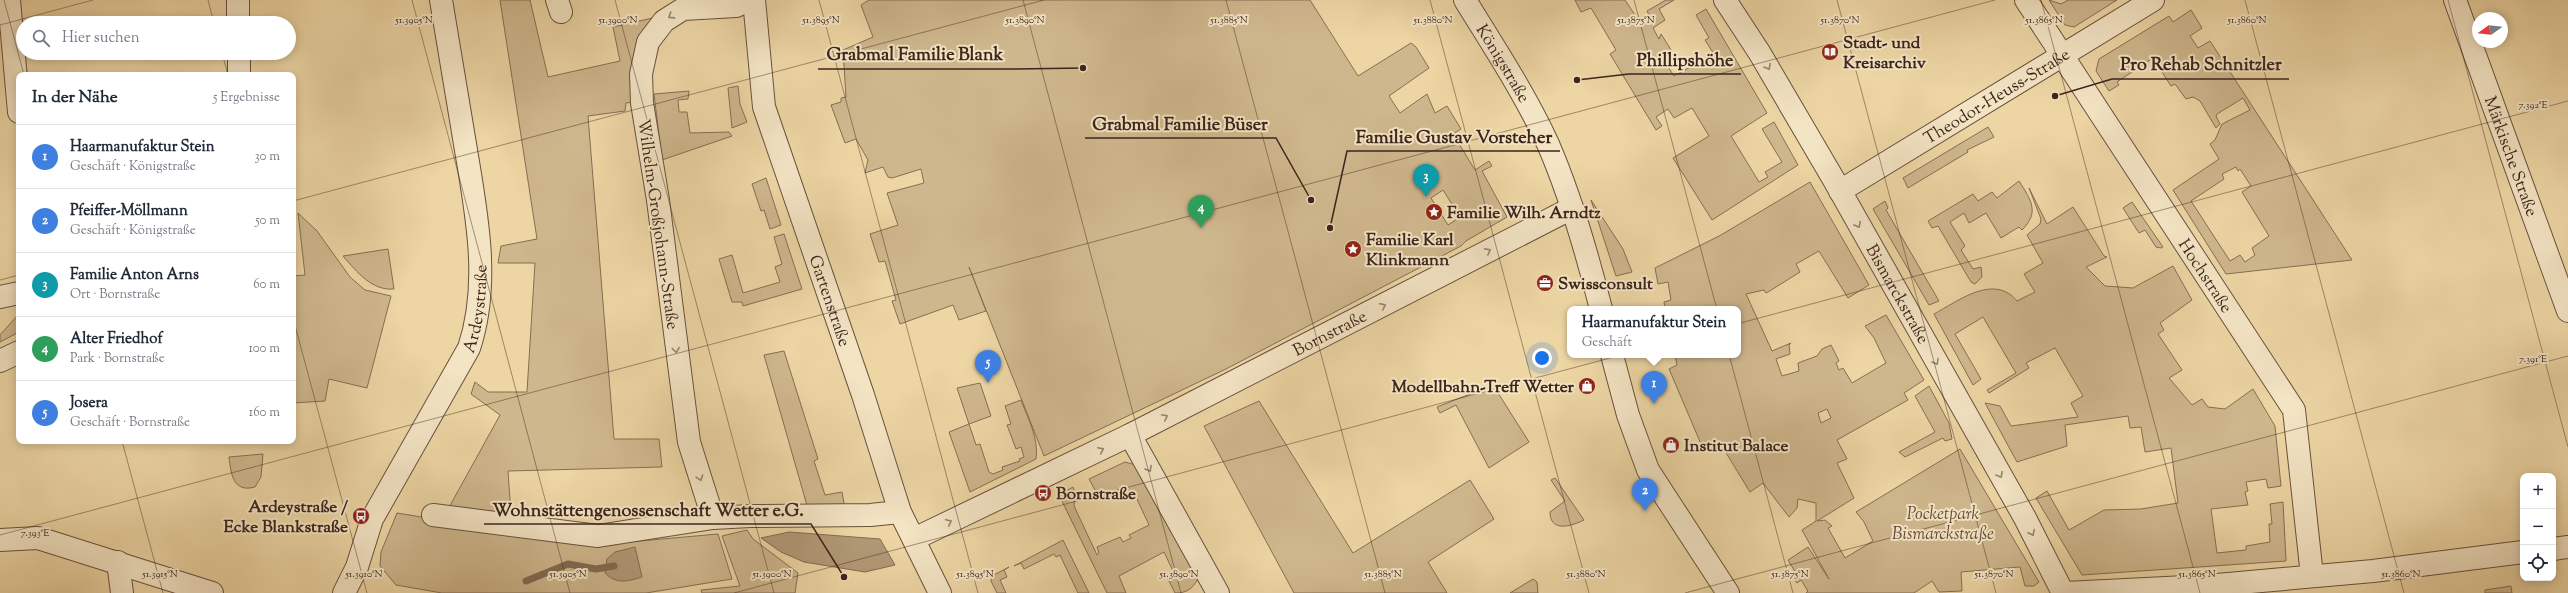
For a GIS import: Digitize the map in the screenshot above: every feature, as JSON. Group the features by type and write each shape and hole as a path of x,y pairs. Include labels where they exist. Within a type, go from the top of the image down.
{"street":[{"path":"9,0 16,78"},
{"path":"238,0 238,16"},
{"name":"Ardeystraße","path":"350,592 372,519 470,348 476,330 481,282 479,236 441,0"},
{"name":"Wilhelm-Großjohann-Straße","path":"713,518 689,442 658,200 642,103 641,74 648,42 664,21 683,9 736,6 749,0"},
{"name":"Gartenstraße","path":"754,0 764,107 863,394 900,512 940,593"},
{"name":"Königstraße","path":"1464,0 1536,119 1572,208 1600,306"},
{"name":"Bismarckstraße","path":"1725,0 1759,52 1840,191 2025,518 2064,593"},
{"name":"Hochstraße","path":"2026,0 2294,410 2312,576"},
{"name":"Theodor-Heuss-Straße","path":"1840,191 2153,0"},
{"name":"Märkische Straße","path":"2455,0 2568,311"},
{"path":"239,60 239,72"},
{"name":"Bornstraße","path":"914,539 1130,435 1572,208"},
{"path":"0,297 16,294"},
{"path":"0,361 16,353"},
{"path":"1613,358 1628,415 1648,470 1728,593"},
{"path":"1130,435 1218,593"},
{"path":"433,515 598,536 713,518 750,516 882,515 900,512"},
{"path":"0,540 38,538 118,562 212,593"},
{"path":"2556,549 2568,547"},
{"path":"2064,593 2206,586 2312,576 2520,552"},
{"path":"118,562 122,593"}],"green space":[{"path":"500,0 530,0 548,77 620,61 613,27 657,17 634,102 626,103 625,111 588,116 614,439 659,439 662,467 508,471 511,514 447,511 500,415 471,394 475,382 488,392 527,392 535,263 498,263 501,246 537,239"},
{"path":"869,0 1310,0 1358,76 1411,43 1416,47 1429,68 1389,96 1400,113 1427,94 1435,113 1447,106 1461,129 1453,134 1475,170 1489,161 1492,166 1482,171 1507,217 1466,241 1461,246 1226,369 1044,456 969,267 986,311 959,320 953,305 900,324 892,301 896,300 885,261 879,262 870,234 898,225 887,193 924,183 921,169 892,178 888,177 883,167 865,173 868,160 856,139 845,143 831,105 841,102 841,98 846,97 843,50 873,37 861,5","holes":["1443,190 1460,217 1448,225 1431,198"]},
{"path":"1575,0 1625,0 1639,21 1649,15 1647,11 1666,0 1674,0 1659,9 1665,20 1653,28 1659,39 1661,34 1673,53 1663,59 1674,76 1714,54 1705,40 1709,38 1696,15 1706,9 1767,113 1731,136 1759,182 1768,177 1765,172 1782,162 1762,129 1774,122 1798,165 1712,220 1673,158 1709,136 1692,108 1674,118 1668,109 1656,117 1662,126 1656,130 1610,54 1616,50 1591,8 1581,12"},
{"path":"2049,0 2061,4 2068,0 2117,0 2074,27 2065,25"},
{"path":"2191,10 2202,28 2190,36 2198,48 2210,41 2352,260 2226,274 2173,190 2219,159 2210,144 2215,140 2222,124 2250,110 2243,98 2217,114 2216,116 2220,124 2216,128 2200,101 2193,97 2186,99 2175,84 2171,86 2153,58 2117,82 2119,85 2109,91 2096,71 2099,59 2169,16 2173,22","holes":["2236,167 2238,171 2240,169 2251,186 2242,192 2269,236 2252,248 2255,255 2245,262 2240,255 2230,261 2191,201 2224,179 2222,174"]},
{"path":"738,86 740,104 747,122 732,128 728,88"},
{"path":"689,91 688,99 678,100 679,112 687,112 690,133 729,132 732,136 662,160 654,94"},
{"path":"1988,127 1994,137 1967,150 1968,152 1908,188 1903,178"},
{"path":"766,178 781,225 770,229 764,210 761,211 752,184"},
{"path":"2019,181 2032,206 2031,217 2028,224 2022,230 2019,227 2001,238 1986,213 1969,223 1964,213 1950,222 1965,246 1961,250 1973,269 1981,267 1982,277 1975,284 1971,282 1938,226 1932,228 1928,221 1973,194 1978,201 1992,192 1997,198"},
{"name":"Pocketpark Bismarckstraße","path":"1810,182 1869,285 1848,298 1819,251 1796,264 1800,272 1768,292 1766,293 1764,290 1746,294 1772,351 1791,343 1789,345 1790,354 1776,359 1782,376 1799,371 1798,363 1817,356 1822,349 1831,345 1839,361 1836,363 1839,370 1843,368 1852,383 1886,363 1874,338 1865,326 1886,315 1924,380 1904,393 1908,400 1837,440 1847,459 1837,463 1854,498 1817,521 1825,520 1832,526 1828,528 1845,558 1873,541 1864,522 1856,512 1960,449 2039,582 2034,586 2025,586 2020,567 1961,572 1962,591 1939,592 1932,581 1914,593 1806,593 1808,591 1801,580 1797,583 1793,578 1797,575 1788,560 1808,547 1829,579 1802,530 1816,521 1816,503 1798,499 1797,508 1789,517 1763,483 1750,492 1720,443 1704,451 1669,369 1677,365 1676,358 1741,358 1741,306 1665,306 1664,302 1671,300 1668,282 1658,284 1655,268 1721,235","holes":["1827,409 1831,418 1821,423 1818,413"]},
{"path":"2029,188 2047,224 2073,207 2104,256 2107,257 2086,267 2105,286 2133,288 2173,266 2192,300 2160,323 2164,330 2158,334 2182,370 2169,378 2192,405 2202,399 2208,407 2225,409 2253,389 2275,426 2281,486 2268,488 2266,479 2246,482 2248,491 2245,492 2248,505 2211,509 2217,553 2246,550 2246,546 2270,542 2269,524 2272,524 2270,504 2283,502 2286,561 2082,575 2036,498 2047,491 2069,530 2104,510 2141,509 2178,503 2171,448 2145,452 2141,427 2130,428 2128,416 2065,425 2067,446 2017,462 1985,403 2000,406 2011,426 2078,417 2071,403 2083,396 2055,348 2026,363 2029,368 1989,393 1987,390 2016,373 1983,317 1955,334 1981,379 1973,385 1934,314 1965,297 1987,289 1998,289 2008,293 2017,301 2035,292 2024,274 2043,263 2027,235 2040,224 2041,219"},
{"path":"1591,200 1623,249 1632,272 1616,276"},
{"path":"1885,201 1888,208 1886,210 1939,301 1929,305 1873,209"},
{"path":"2132,202 2163,247 2156,247 2145,230 2139,233 2123,208"},
{"path":"298,213 317,231 350,277 365,290 391,296 367,388 329,379 325,401 296,403 296,276 305,275"},
{"path":"784,234 802,289 743,306 742,302 732,302 719,259 732,255 743,293 780,282 775,267 782,264 774,237"},
{"path":"388,249 394,289 386,289 372,284 359,274 343,256"},
{"path":"16,317 16,334 0,342 0,335"},
{"path":"784,351 818,459 814,461 825,495 842,492 844,503 842,506 808,509 764,355"},
{"path":"980,383 991,416 969,424 957,388"},
{"path":"1493,385 1529,442 1489,468 1456,405 1440,413 1437,407"},
{"path":"1929,386 1949,423 1952,439 1945,441 1943,438 1905,457 1899,452 1935,432 1915,396"},
{"path":"1021,400 1030,421 1034,436 1037,451 1036,459 970,492 949,432 969,424 976,445 980,444 989,472 993,474 1003,470 1002,467 1020,461 1019,459 1024,457 1021,447 1016,449 1007,425 1011,424 1005,406"},
{"path":"1259,401 1353,553 1470,480 1494,519 1428,562 1447,593 1294,593 1204,426"},
{"path":"263,454 261,477 255,487 248,488 238,485 232,476 229,457"},
{"path":"1125,462 1136,465 1198,579 1191,588 1186,591 1175,593 1166,575 1173,571 1164,552 1119,576 1126,593 1107,593 1059,495 1073,487 1075,494 1074,506 1097,555 1099,553 1097,547 1120,537 1123,542 1131,538 1129,535 1149,525 1135,495 1127,498 1122,488 1104,496 1102,492 1095,490 1089,479"},
{"path":"1555,478 1584,520 1568,526 1562,526 1554,523 1551,519 1550,512 1565,501 1551,480"},
{"path":"397,513 595,545 718,534 732,579 646,593 442,593 396,585 380,566 381,552"},
{"path":"747,530 753,539 798,573 795,593 702,593 701,590 740,586 722,536"},
{"path":"1063,540 1089,593 1078,593 1060,555 1056,557 1054,554 1024,569 1021,563 1014,566"},
{"path":"1009,567 1004,570 1007,577 1000,580 1006,593 997,593 991,581 992,576"},
{"path":"1533,579 1537,582 1538,593 1510,593"},
{"path":"2511,586 2512,593 2485,593 2485,590"}],"shaded area":[{"path":"789,532 880,539 895,565 865,572 804,562 781,552 761,538"},
{"path":"635,547 642,577 627,581 618,581 609,577 605,573 607,559 615,552"}],"waterway":[{"path":"526,581 568,564 596,569 614,566"}],"place":[{"name":"Stadt- und Kreisarchiv","path":"1830,52"},
{"name":"Grabmal Familie Blank","path":"1083,68"},
{"name":"Phillipshöhe","path":"1577,80"},
{"name":"Pro Rehab Schnitzler","path":"2055,96"},
{"name":"Familie Anton Arns","path":"1426,197"},
{"name":"Grabmal Familie Büser","path":"1311,200"},
{"name":"Familie Wilh. Arndtz","path":"1434,212"},
{"name":"Alter Friedhof","path":"1201,228"},
{"name":"Familie Gustav Vorsteher","path":"1330,228"},
{"name":"Familie Karl Klinkmann","path":"1353,249"},
{"name":"Swissconsult","path":"1545,283"},
{"name":"Josera","path":"988,383"},
{"name":"Modellbahn-Treff Wetter","path":"1587,386"},
{"name":"Haarmanufaktur Stein","path":"1654,404"},
{"name":"Institut Balace","path":"1671,445"},
{"name":"Bornstraße","path":"1043,493"},
{"name":"Pfeiffer-Möllmann","path":"1645,511"},
{"name":"Ardeystraße / Ecke Blankstraße","path":"361,516"},
{"name":"Wohnstättengenossenschaft Wetter e.G.","path":"844,577"}]}
